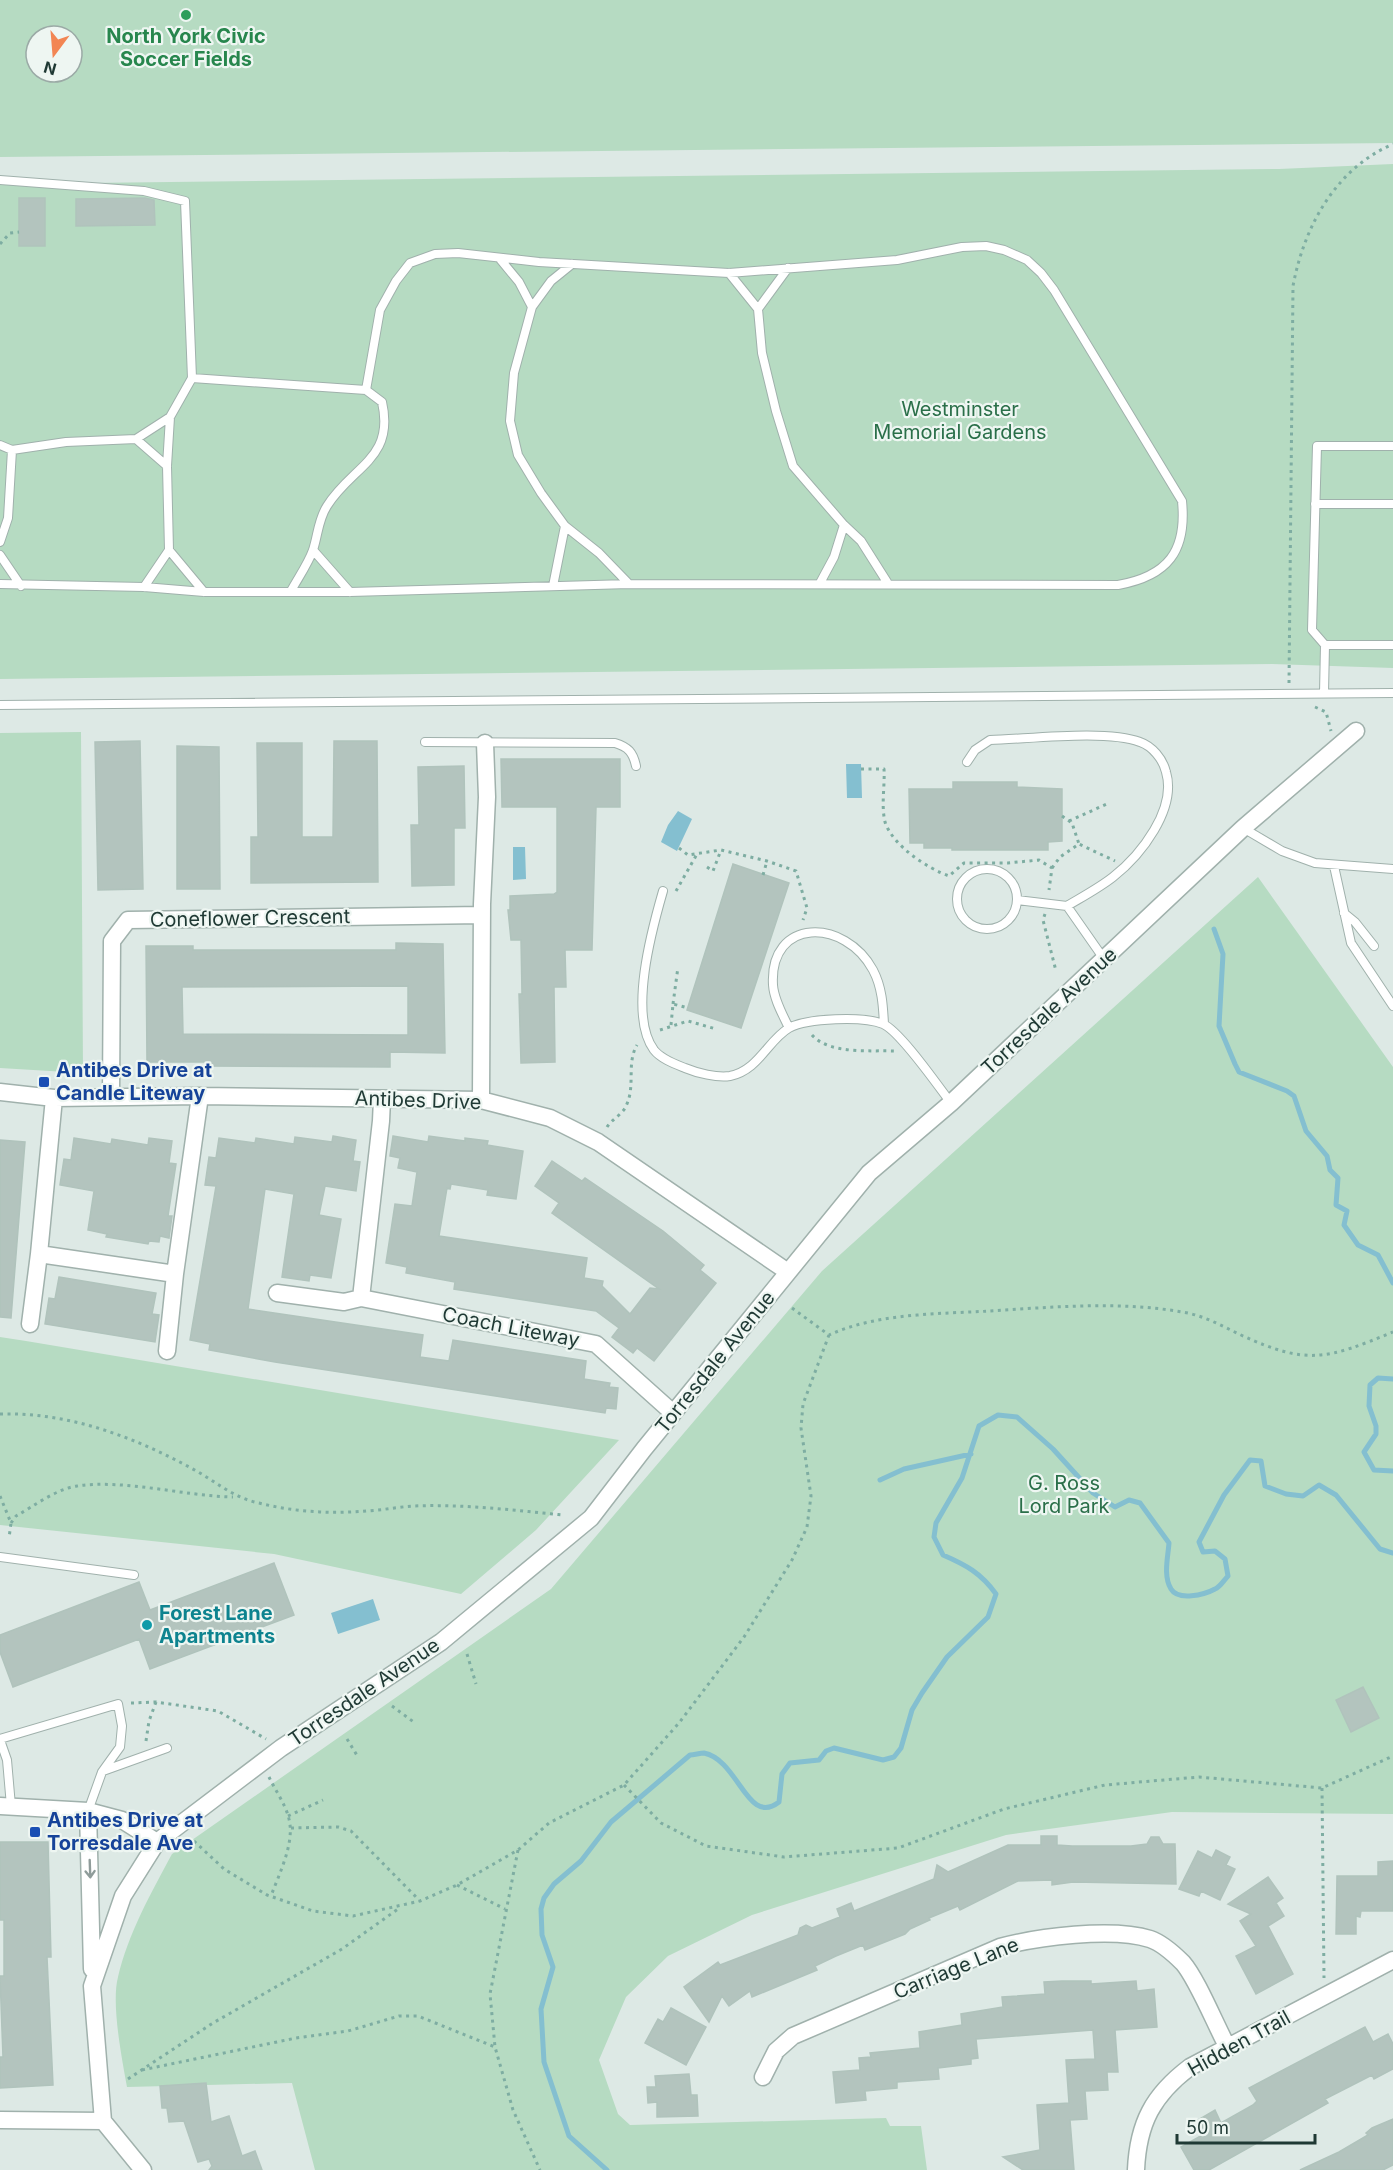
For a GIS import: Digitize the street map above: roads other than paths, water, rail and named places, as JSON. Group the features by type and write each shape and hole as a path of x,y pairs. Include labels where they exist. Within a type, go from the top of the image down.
{"street":[{"name":"Torresdale Avenue","path":"92,1986 123,1896 157,1842 280,1748 441,1642 591,1518 673,1413 869,1173 951,1103 1243,828 1356,731"},
{"path":"481,1100 482,915 487,797 485,742"},
{"name":"Coneflower Crescent","path":"111,1096 112,941 128,920 482,915"},
{"name":"Antibes Drive","path":"0,1092 54,1098 200,1096 481,1100 550,1118 598,1142 788,1272"},
{"path":"167,1352 175,1274 200,1096"},
{"path":"30,1324 54,1098"},
{"path":"361,1298 382,1099"},
{"path":"39,1254 175,1274"},
{"name":"Coach Liteway","path":"277,1293 344,1302 361,1298 596,1344 673,1413"},
{"path":"5,1806 88,1811 123,1820 157,1842"},
{"name":"Torresdale Avenue","path":"88,1811 93,1940 92,1986 103,2121"},
{"name":"Carriage Lane","path":"763,2077 776,2051 792,2036 1000,1947 1033,1938 1114,1935 1149,1939 1168,1950 1185,1965 1228,2048"},
{"name":"Hidden Trail","path":"1136,2170 1141,2136 1154,2102 1168,2084 1191,2067 1393,1960"},
{"path":"0,2120 103,2121 143,2170"}],"lane":[{"path":"0,180 144,191 185,201 192,378 170,417 167,466 169,550 144,586"},
{"path":"0,584 144,586 204,592 350,592 629,584 887,582 1118,585 1143,580 1165,566 1177,549 1185,527 1182,501 1054,291 1027,260 986,246 962,247 897,260 729,273 500,259 458,253 435,254 410,263 396,281 381,310 366,390"},
{"path":"500,259 519,282 532,308"},
{"path":"572,264 551,281 532,308 514,373 510,421 518,455 541,494 565,526 599,553 629,584"},
{"path":"758,309 788,268"},
{"path":"729,273 758,309 762,353 776,411 794,466 844,525 861,541 887,582"},
{"path":"192,378 366,390 382,402 387,423 379,449 327,505 318,524 313,550 291,591"},
{"path":"0,445 12,450 66,442 136,439 170,417"},
{"path":"136,439 167,466"},
{"path":"1324,693 1325,645 1312,630 1317,446 1393,446"},
{"path":"0,542 8,518 12,450"},
{"path":"1315,504 1393,504"},
{"path":"820,583 834,557 844,525"},
{"path":"553,586 565,526"},
{"path":"169,550 204,592"},
{"path":"313,550 350,592"},
{"path":"0,555 21,586"},
{"path":"1325,645 1393,645"},
{"path":"0,705 1393,693"},
{"path":"967,762 975,750 990,740 1118,736 1142,742 1164,765 1168,778 1168,792 1163,812 1136,856 1113,877 1067,906 1017,900"},
{"path":"425,742 615,743 626,746 634,756 636,766"},
{"path":"1243,828 1294,857 1334,866 1393,869"},
{"path":"1334,866 1351,943 1393,1006"},
{"path":"985,869 995,871 1011,881 1017,900 1011,918 994,928 984,929 967,921 958,904 958,894 967,877 985,869"},
{"path":"663,891 647,958 642,1001 647,1035 655,1050 672,1063 692,1071 730,1076 755,1063 789,1028 833,1018 884,1024 912,1052 951,1103"},
{"path":"1067,906 1105,960"},
{"path":"1344,912 1374,946"},
{"path":"789,1028 778,1004 773,984 776,965 782,949 799,935 811,931 826,932 847,940 862,954 874,971 883,999 884,1024"},
{"path":"0,1557 135,1575"},
{"path":"5,1806 7,1760 0,1739 118,1704 122,1726 120,1747 102,1772 88,1811"},
{"path":"102,1772 167,1748"}],"water":[{"path":"846,764 861,764 862,798 847,798"},
{"path":"678,811 692,819 677,851 661,842 668,825"},
{"path":"513,847 525,847 526,879 513,880"},
{"path":"373,1599 380,1620 338,1634 331,1613"}],"waterway":[{"path":"1214,929 1223,954 1219,1026 1239,1072 1294,1096 1306,1131 1327,1156 1330,1170 1338,1178 1336,1205 1347,1211 1344,1225 1358,1245 1378,1255 1393,1283"},
{"path":"1393,1379 1378,1378 1370,1385 1369,1406 1376,1426 1376,1434 1364,1452 1374,1470 1393,1471"},
{"path":"607,2170 569,2136 544,2062 541,2009 553,1967 542,1935 541,1909 544,1898 554,1884 581,1861 611,1822 690,1755 704,1753 716,1758 726,1767 750,1799 759,1806 768,1807 779,1802 782,1774 790,1763 819,1760 826,1751 834,1748 883,1760 894,1757 901,1748 912,1710 922,1693 947,1657 988,1617 996,1594 985,1580 972,1570 943,1555 934,1537 936,1523 962,1478 979,1426 998,1415 1017,1417 1053,1449 1093,1493 1115,1507 1129,1500 1140,1503 1169,1543 1167,1578 1171,1589 1179,1595 1192,1596 1210,1591 1219,1587 1228,1576 1225,1559 1215,1551 1203,1552 1199,1542 1224,1495 1250,1460 1261,1461 1265,1486 1286,1494 1303,1496 1319,1485 1336,1495 1380,1549 1393,1553"},
{"path":"880,1480 904,1469 971,1454"}],"place":[{"name":"North York Civic Soccer Fields","path":"186,15"},
{"name":"Antibes Drive at Candle Liteway","path":"44,1082"},
{"name":"Forest Lane Apartments","path":"147,1625"},
{"name":"Antibes Drive at Torresdale Ave","path":"35,1832"}],"park label":[{"name":"Westminster Memorial Gardens","path":"960,420"},
{"name":"G. Ross Lord Park","path":"1064,1494"}]}
